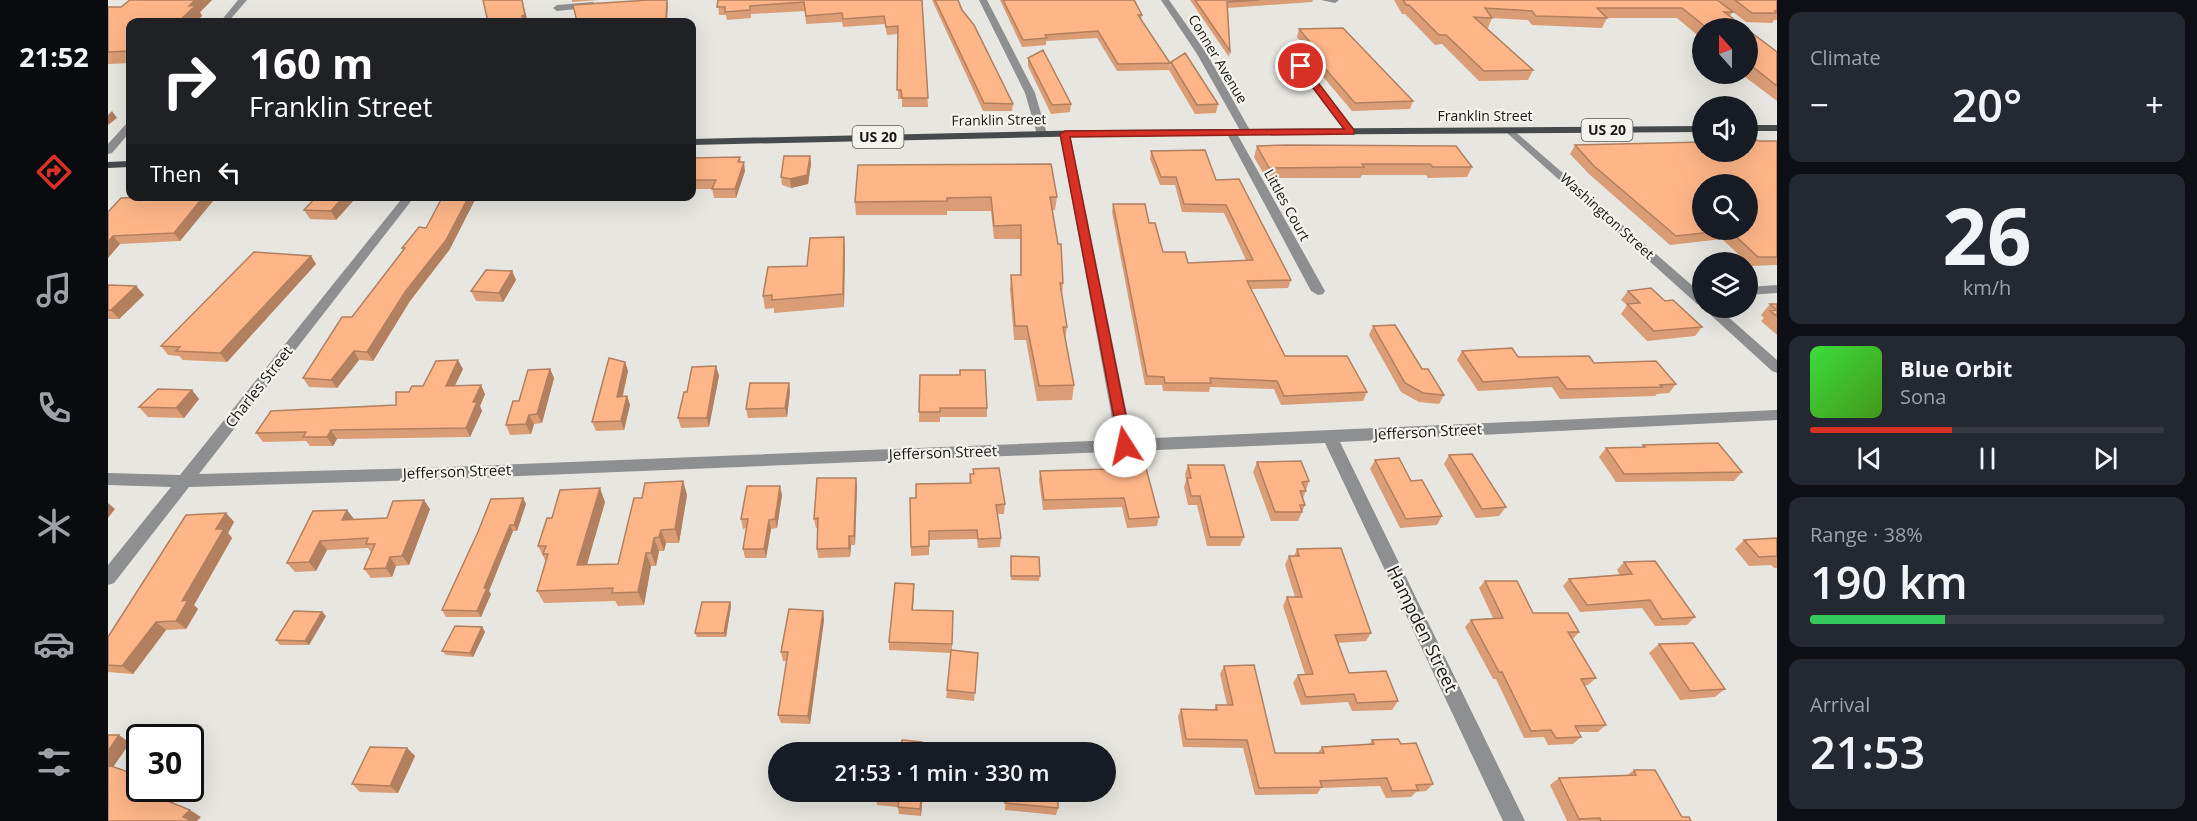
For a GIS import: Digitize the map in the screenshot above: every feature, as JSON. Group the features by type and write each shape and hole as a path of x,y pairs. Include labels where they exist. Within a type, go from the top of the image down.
{"main road":[{"path":"1758,128 1777,128"},
{"name":"Franklin Street","path":"696,141 1042,134 1692,129"},
{"path":"108,165 126,164"}],"street":[{"path":"227,18 243,0"},
{"path":"983,0 1030,93 1042,134"},
{"name":"Conner Avenue","path":"1165,0 1202,54 1246,132"},
{"path":"1325,0 1335,0"},
{"path":"557,8 602,5"},
{"path":"1290,52 1351,132"},
{"name":"Washington Street","path":"1511,130 1692,289"},
{"path":"108,151 126,131"},
{"name":"Littles Court","path":"1231,132 1318,291"},
{"path":"1065,134 1125,446"},
{"name":"Charles Street","path":"108,578 406,201"},
{"path":"1758,291 1777,290"},
{"path":"1721,318 1777,368"},
{"name":"Jefferson Street","path":"108,479 185,481 1125,446 1777,415"},
{"name":"Hampden Street","path":"1330,437 1514,821"}],"building":[{"path":"130,0 195,0 189,6 196,5 182,18 126,18 126,51 108,52 108,7 121,7"},
{"path":"483,0 522,0 525,15 523,18 487,18"},
{"path":"667,0 666,18 576,18 573,5"},
{"path":"718,0 922,0 928,98 902,98 901,90 897,90 898,26 886,27 884,16 843,19 842,13 806,16 804,2 750,6 750,10 725,12 725,7 717,7"},
{"path":"935,0 958,0 962,10 974,25 1013,104 984,103"},
{"path":"1003,0 1134,0 1142,15 1138,15 1170,63 1118,64 1098,31 1045,35 1047,38 1023,40"},
{"path":"1195,0 1259,0 1227,2 1230,51"},
{"path":"1403,0 1717,0 1733,12 1724,12 1732,18 1694,18 1682,8 1597,8 1607,18 1536,16 1532,11 1485,8 1492,18 1474,17 1533,70 1484,71 1446,35 1439,35 1409,5 1406,5"},
{"path":"1735,0 1777,0 1777,11 1775,11 1777,13 1752,13"},
{"path":"1343,28 1413,101 1355,103 1322,65 1325,65 1321,60 1325,60 1299,29"},
{"path":"1758,38 1777,52 1777,86 1758,71"},
{"path":"1043,50 1071,104 1052,105 1028,58"},
{"path":"1185,53 1218,104 1197,105 1171,62"},
{"path":"1758,141 1777,141 1777,257 1758,257 1758,252 1753,252 1740,240 1758,240 1758,174 1692,174 1692,234 1676,236 1594,166 1575,145 1692,142 1692,162 1758,162"},
{"path":"1257,146 1456,146 1472,167 1433,167 1430,164 1362,164 1364,167 1269,168"},
{"path":"1205,150 1216,180 1239,179 1291,280 1247,281 1285,356 1347,356 1367,392 1284,396 1277,381 1210,378 1211,383 1165,383 1164,377 1147,376 1113,204 1145,204 1149,223 1155,223 1163,252 1185,252 1188,263 1253,260 1226,205 1184,204 1176,177 1161,177 1151,151"},
{"path":"784,156 810,156 807,175 790,179 781,177"},
{"path":"740,157 738,162 744,162 735,189 712,189 716,180 696,180 696,158"},
{"path":"1051,164 1057,197 1050,197 1058,244 1061,244 1063,283 1060,283 1067,327 1063,327 1074,385 1039,386 1027,326 1015,326 1011,275 1021,275 1021,225 994,226 991,197 947,198 947,201 855,202 858,165"},
{"path":"121,198 126,198 126,201 200,201 174,233 113,236 108,242 108,212"},
{"path":"312,201 340,201 331,211 304,210"},
{"path":"440,201 466,201 446,240 405,292 367,352 354,351 331,380 303,378 342,317 352,317 419,227 426,228"},
{"path":"844,237 843,294 772,300 772,295 763,296 768,267 807,266 810,238"},
{"path":"254,252 311,256 220,353 176,351 180,347 161,346"},
{"path":"486,270 512,271 499,293 471,291"},
{"path":"108,285 136,286 111,310 108,310"},
{"path":"1651,288 1665,301 1673,300 1702,327 1654,331 1627,304 1640,303 1628,291"},
{"path":"1395,325 1422,369 1428,369 1444,395 1423,393 1405,383 1373,326"},
{"path":"1512,348 1518,357 1589,356 1594,363 1656,361 1676,384 1660,385 1662,387 1567,389 1558,377 1483,382 1462,351"},
{"path":"609,358 625,362 617,397 627,396 621,421 592,422"},
{"path":"458,360 446,386 481,385 473,402 477,402 466,428 331,430 327,437 303,437 306,432 256,433 271,411 396,405 396,392 409,392 412,386 423,386 436,361"},
{"path":"716,366 707,418 678,418 692,367"},
{"path":"550,369 537,414 529,415 526,424 506,425 513,401 519,401 528,370"},
{"path":"960,370 985,370 987,408 940,408 940,412 919,412 920,375 960,375"},
{"path":"750,383 789,383 785,408 746,409"},
{"path":"158,389 192,390 176,408 139,407"},
{"path":"1718,443 1742,472 1624,474 1606,448 1645,447 1643,445"},
{"path":"1472,454 1506,507 1482,509 1449,455"},
{"path":"1399,458 1411,481 1422,480 1442,516 1406,519 1375,460"},
{"path":"1301,461 1309,481 1302,482 1306,491 1300,491 1305,505 1300,505 1302,512 1275,512 1257,462"},
{"path":"1188,465 1224,465 1244,537 1210,537 1200,496 1191,496 1187,478 1191,478"},
{"path":"999,468 1005,504 996,505 1001,538 978,539 977,530 929,531 929,546 911,547 910,498 916,498 916,484 971,483 970,474 974,474 973,469"},
{"path":"1146,468 1159,517 1129,519 1124,498 1044,500 1040,471"},
{"path":"817,478 856,478 854,536 849,536 849,548 817,549 818,518 814,519"},
{"path":"683,481 675,529 661,530 659,537 654,538 651,553 646,553 638,592 612,593 613,588 537,591 548,554 543,554 546,546 538,546 547,518 552,518 560,490 600,488 577,565 618,564 634,498 642,498 645,483"},
{"path":"747,486 780,486 775,519 769,520 764,549 743,549 748,519 741,519"},
{"path":"523,498 514,525 510,525 484,588 487,588 477,611 442,610 491,499"},
{"path":"424,500 402,556 390,557 386,568 364,569 375,544 366,544 368,538 320,541 309,562 287,563 313,511 347,510 342,520 387,518 393,501"},
{"path":"226,513 216,529 224,529 182,601 188,600 176,621 156,622 122,666 108,665 108,637 186,515"},
{"path":"1777,538 1777,556 1759,557 1744,540"},
{"path":"1341,548 1371,633 1335,635 1349,673 1386,671 1398,701 1357,703 1354,694 1306,697 1298,675 1313,674 1287,597 1302,597 1289,556 1299,556 1297,549"},
{"path":"1011,556 1039,557 1040,576 1011,576"},
{"path":"1655,561 1695,617 1662,619 1650,600 1587,605 1569,579 1632,574 1624,562"},
{"path":"1485,581 1517,581 1533,613 1568,613 1579,632 1568,632 1596,678 1581,679 1606,725 1575,726 1581,737 1556,738 1551,730 1531,731 1502,672 1499,672 1471,620 1503,618"},
{"path":"895,583 914,584 912,610 953,611 952,644 889,642"},
{"path":"702,602 730,602 724,633 695,633"},
{"path":"789,609 823,611 808,716 778,715 788,652 781,652"},
{"path":"294,611 322,612 305,641 276,640"},
{"path":"455,626 482,627 470,653 442,651"},
{"path":"1693,643 1725,689 1690,691 1659,644"},
{"path":"951,650 978,653 975,693 947,690"},
{"path":"1254,665 1275,753 1324,753 1322,747 1374,744 1372,740 1398,739 1401,744 1416,743 1433,784 1416,785 1418,790 1392,791 1387,778 1320,781 1322,787 1259,788 1247,740 1186,739 1181,709 1217,710 1216,705 1233,705 1224,666"},
{"path":"108,735 119,735 108,751"},
{"path":"370,747 407,748 390,786 352,784"},
{"path":"108,765 126,771 126,802 170,802 190,810 183,817 193,821 108,821"},
{"path":"1634,770 1655,770 1682,817 1689,817 1691,821 1579,819 1559,778 1636,775"},
{"path":"899,802 921,802 920,809 898,807"},
{"path":"1058,802 1058,808 1005,803"}],"route":[{"path":"1125,446 1083,217 1065,134 1351,132 1301,66"}]}
